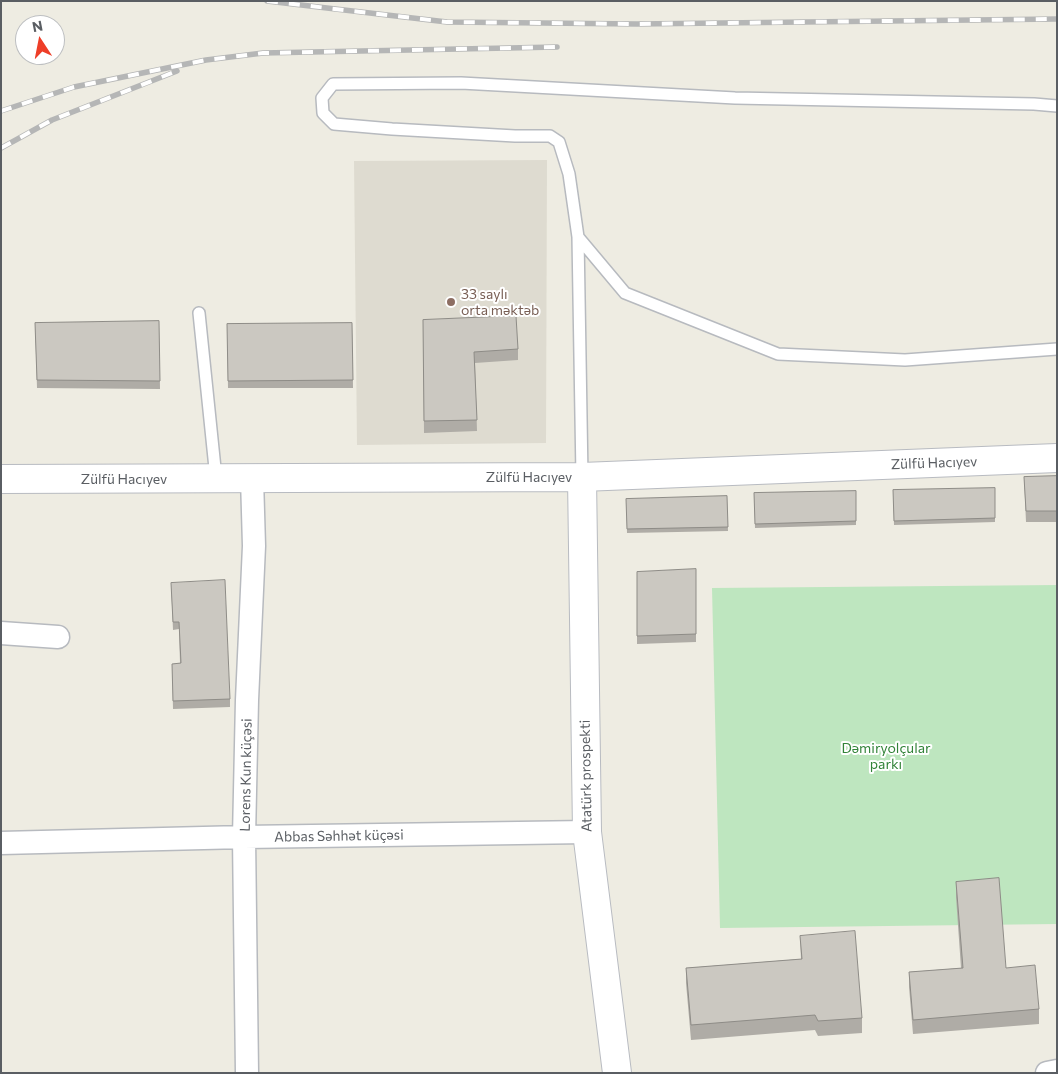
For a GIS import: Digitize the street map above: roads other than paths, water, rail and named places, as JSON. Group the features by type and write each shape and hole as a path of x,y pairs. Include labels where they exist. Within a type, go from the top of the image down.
{"main road":[{"name":"Zülfü Hacıyev","path":"1,479 582,477 1057,458"},
{"name":"Atatürk prospekti","path":"582,477 586,832 617,1073"}],"street":[{"name":"Lorens Kun küçəsi","path":"246,1073 244,837 247,700 254,546 252,478"},
{"path":"1,632 58,637"},
{"name":"Abbas Səhhət küçəsi","path":"1,843 586,832"},
{"path":"1047,1073 1057,1071"}],"lane":[{"path":"582,477 578,237 569,174 560,142 550,136 515,136 334,124 323,113 322,98 333,84 461,83 735,98 1057,106"},
{"path":"578,237 625,293 778,354 905,360 1057,349"},
{"path":"199,313 216,478"}],"railway":[{"path":"267,1 447,22 637,24 1057,19"},
{"path":"1,111 74,87 206,60 263,53 557,47"},
{"path":"1,148 52,120 177,71"}],"place":[{"name":"33 saylı orta məktəb","path":"451,302"}],"park label":[{"name":"Dəmiryolçular parkı","path":"886,756"}]}
